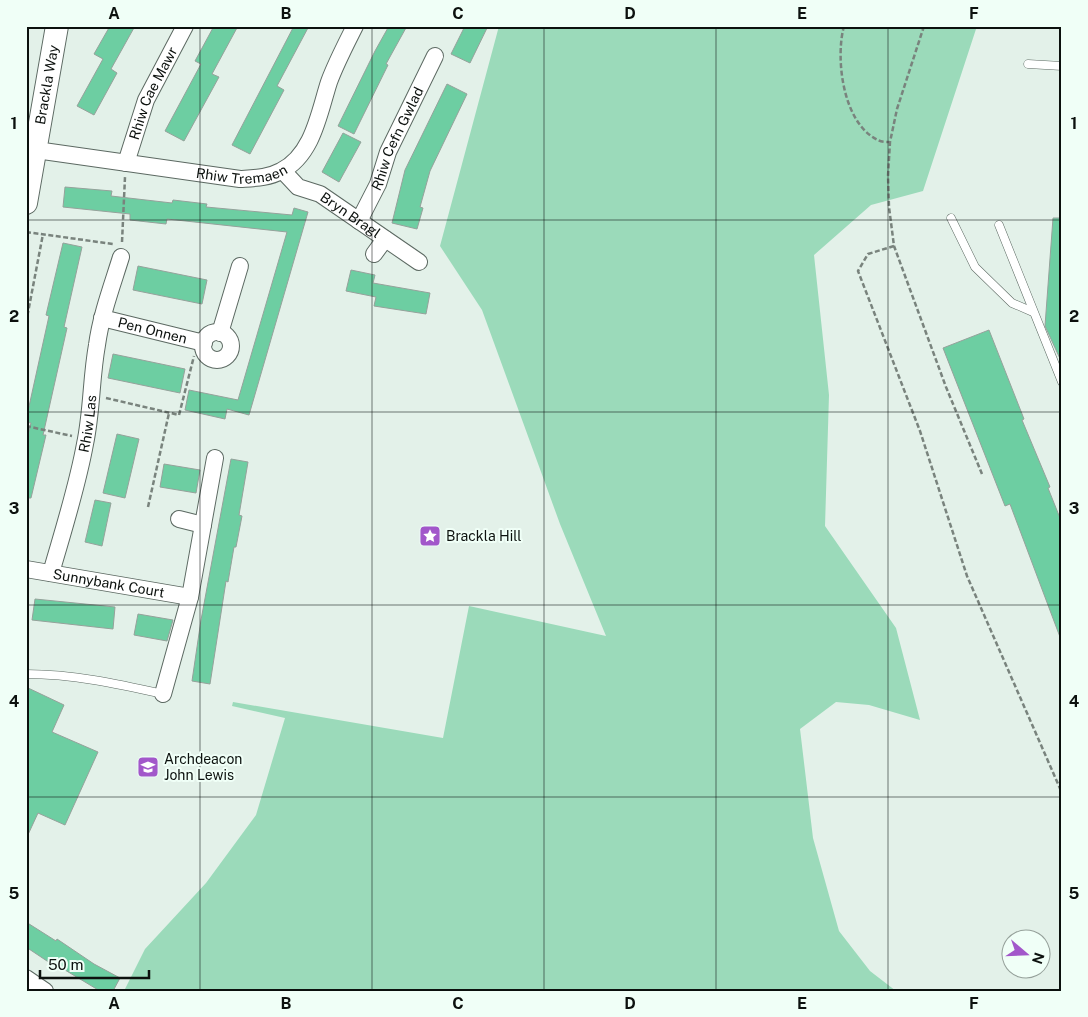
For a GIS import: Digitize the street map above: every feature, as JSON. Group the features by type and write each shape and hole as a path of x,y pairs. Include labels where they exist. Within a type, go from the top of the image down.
{"street":[{"name":"Brackla Way","path":"26,203 57,26"},
{"name":"Rhiw Cae Mawr","path":"126,163 146,100 185,26"},
{"name":"Rhiw Tremaen","path":"36,150 240,179 268,177 284,171 300,156 313,135 330,81 355,26"},
{"name":"Rhiw Cefn Gwlad","path":"359,220 378,184 388,152 435,56"},
{"name":"Bryn Bragl","path":"284,171 298,187 320,194 419,262"},
{"path":"374,254 385,239"},
{"name":"Rhiw Las","path":"51,573 74,495 86,439 96,346 102,318 123,276 121,257"},
{"path":"220,333 240,266"},
{"name":"Pen Onnen","path":"102,318 201,342"},
{"name":"Pen Onnen","path":"220,333 228,338 231,347 228,356 224,359 215,360 210,358 204,351 201,342 211,334 220,333"},
{"path":"163,694 190,597 215,458"},
{"path":"179,519 203,525"},
{"name":"Sunnybank Court","path":"26,569 190,597"},
{"path":"26,978 45,991"}],"lane":[{"path":"1028,64 1062,66"},
{"path":"951,218 975,267 1012,303 1033,312"},
{"path":"998,225 1062,382"},
{"path":"26,674 42,674 99,681 163,694"}],"path":[{"path":"844,26 841,36 840,64 844,90 852,112 863,129 878,141 890,142"},
{"path":"924,26 899,101 890,142 888,176 894,246 946,387 982,474"},
{"path":"26,232 121,245 126,163"},
{"path":"26,323 43,234"},
{"path":"894,246 868,254 858,271 920,431 967,576 1062,792"},
{"path":"92,394 180,415 201,342"},
{"path":"148,507 168,413"},
{"path":"26,426 86,439"}],"green space":[{"path":"499,26 977,26 923,191 871,205 814,255 829,395 825,526 896,628 920,720 869,705 836,702 800,729 813,838 839,931 870,971 896,991 124,991 145,949 206,883 256,815 285,718 232,706 233,702 443,738 469,606 606,636 560,524 482,310 440,246"}],"building":[{"path":"110,26 135,26 111,69 117,73 94,115 77,106 103,59 94,54"},
{"path":"214,26 238,26 212,74 219,77 184,141 165,131 201,64 195,61"},
{"path":"294,26 309,26 277,86 284,90 250,154 232,145"},
{"path":"389,26 407,26 386,64 388,65 354,134 338,126"},
{"path":"465,26 488,26 470,63 451,54"},
{"path":"447,84 467,94 430,171 420,207 423,208 417,229 392,223 405,170"},
{"path":"343,133 361,142 339,182 322,172"},
{"path":"65,187 112,191 111,196 172,203 173,200 207,204 206,207 292,215 294,208 308,212 249,415 227,409 225,419 185,410 189,390 238,400 287,232 167,219 166,224 130,220 130,214 63,207"},
{"path":"1053,218 1062,218 1062,363 1045,326"},
{"path":"63,243 82,247 64,327 67,328 43,435 46,435 31,498 26,498 26,442 31,423 26,422 26,420 49,316 46,315"},
{"path":"138,266 207,280 202,304 133,290"},
{"path":"351,270 375,275 373,283 430,293 426,314 374,306 376,297 346,291"},
{"path":"989,330 1024,419 1022,420 1050,487 1048,488 1062,523 1062,637 1060,637 1010,504 1005,506 943,348"},
{"path":"113,354 185,369 180,393 108,378"},
{"path":"117,434 139,439 125,498 103,493"},
{"path":"231,459 248,462 239,515 242,516 228,582 226,581 210,684 192,681 201,620"},
{"path":"164,464 200,470 196,493 160,487"},
{"path":"95,500 111,503 102,546 85,542"},
{"path":"35,599 115,607 113,629 32,620"},
{"path":"138,614 173,620 167,641 134,635"},
{"path":"26,687 64,705 52,732 98,752 65,825 38,813 26,839"},
{"path":"26,922 120,978 113,991 100,991 60,967 59,969 26,947"}],"place":[{"name":"Brackla Hill","path":"430,536"},
{"name":"Archdeacon John Lewis","path":"148,767"}]}
